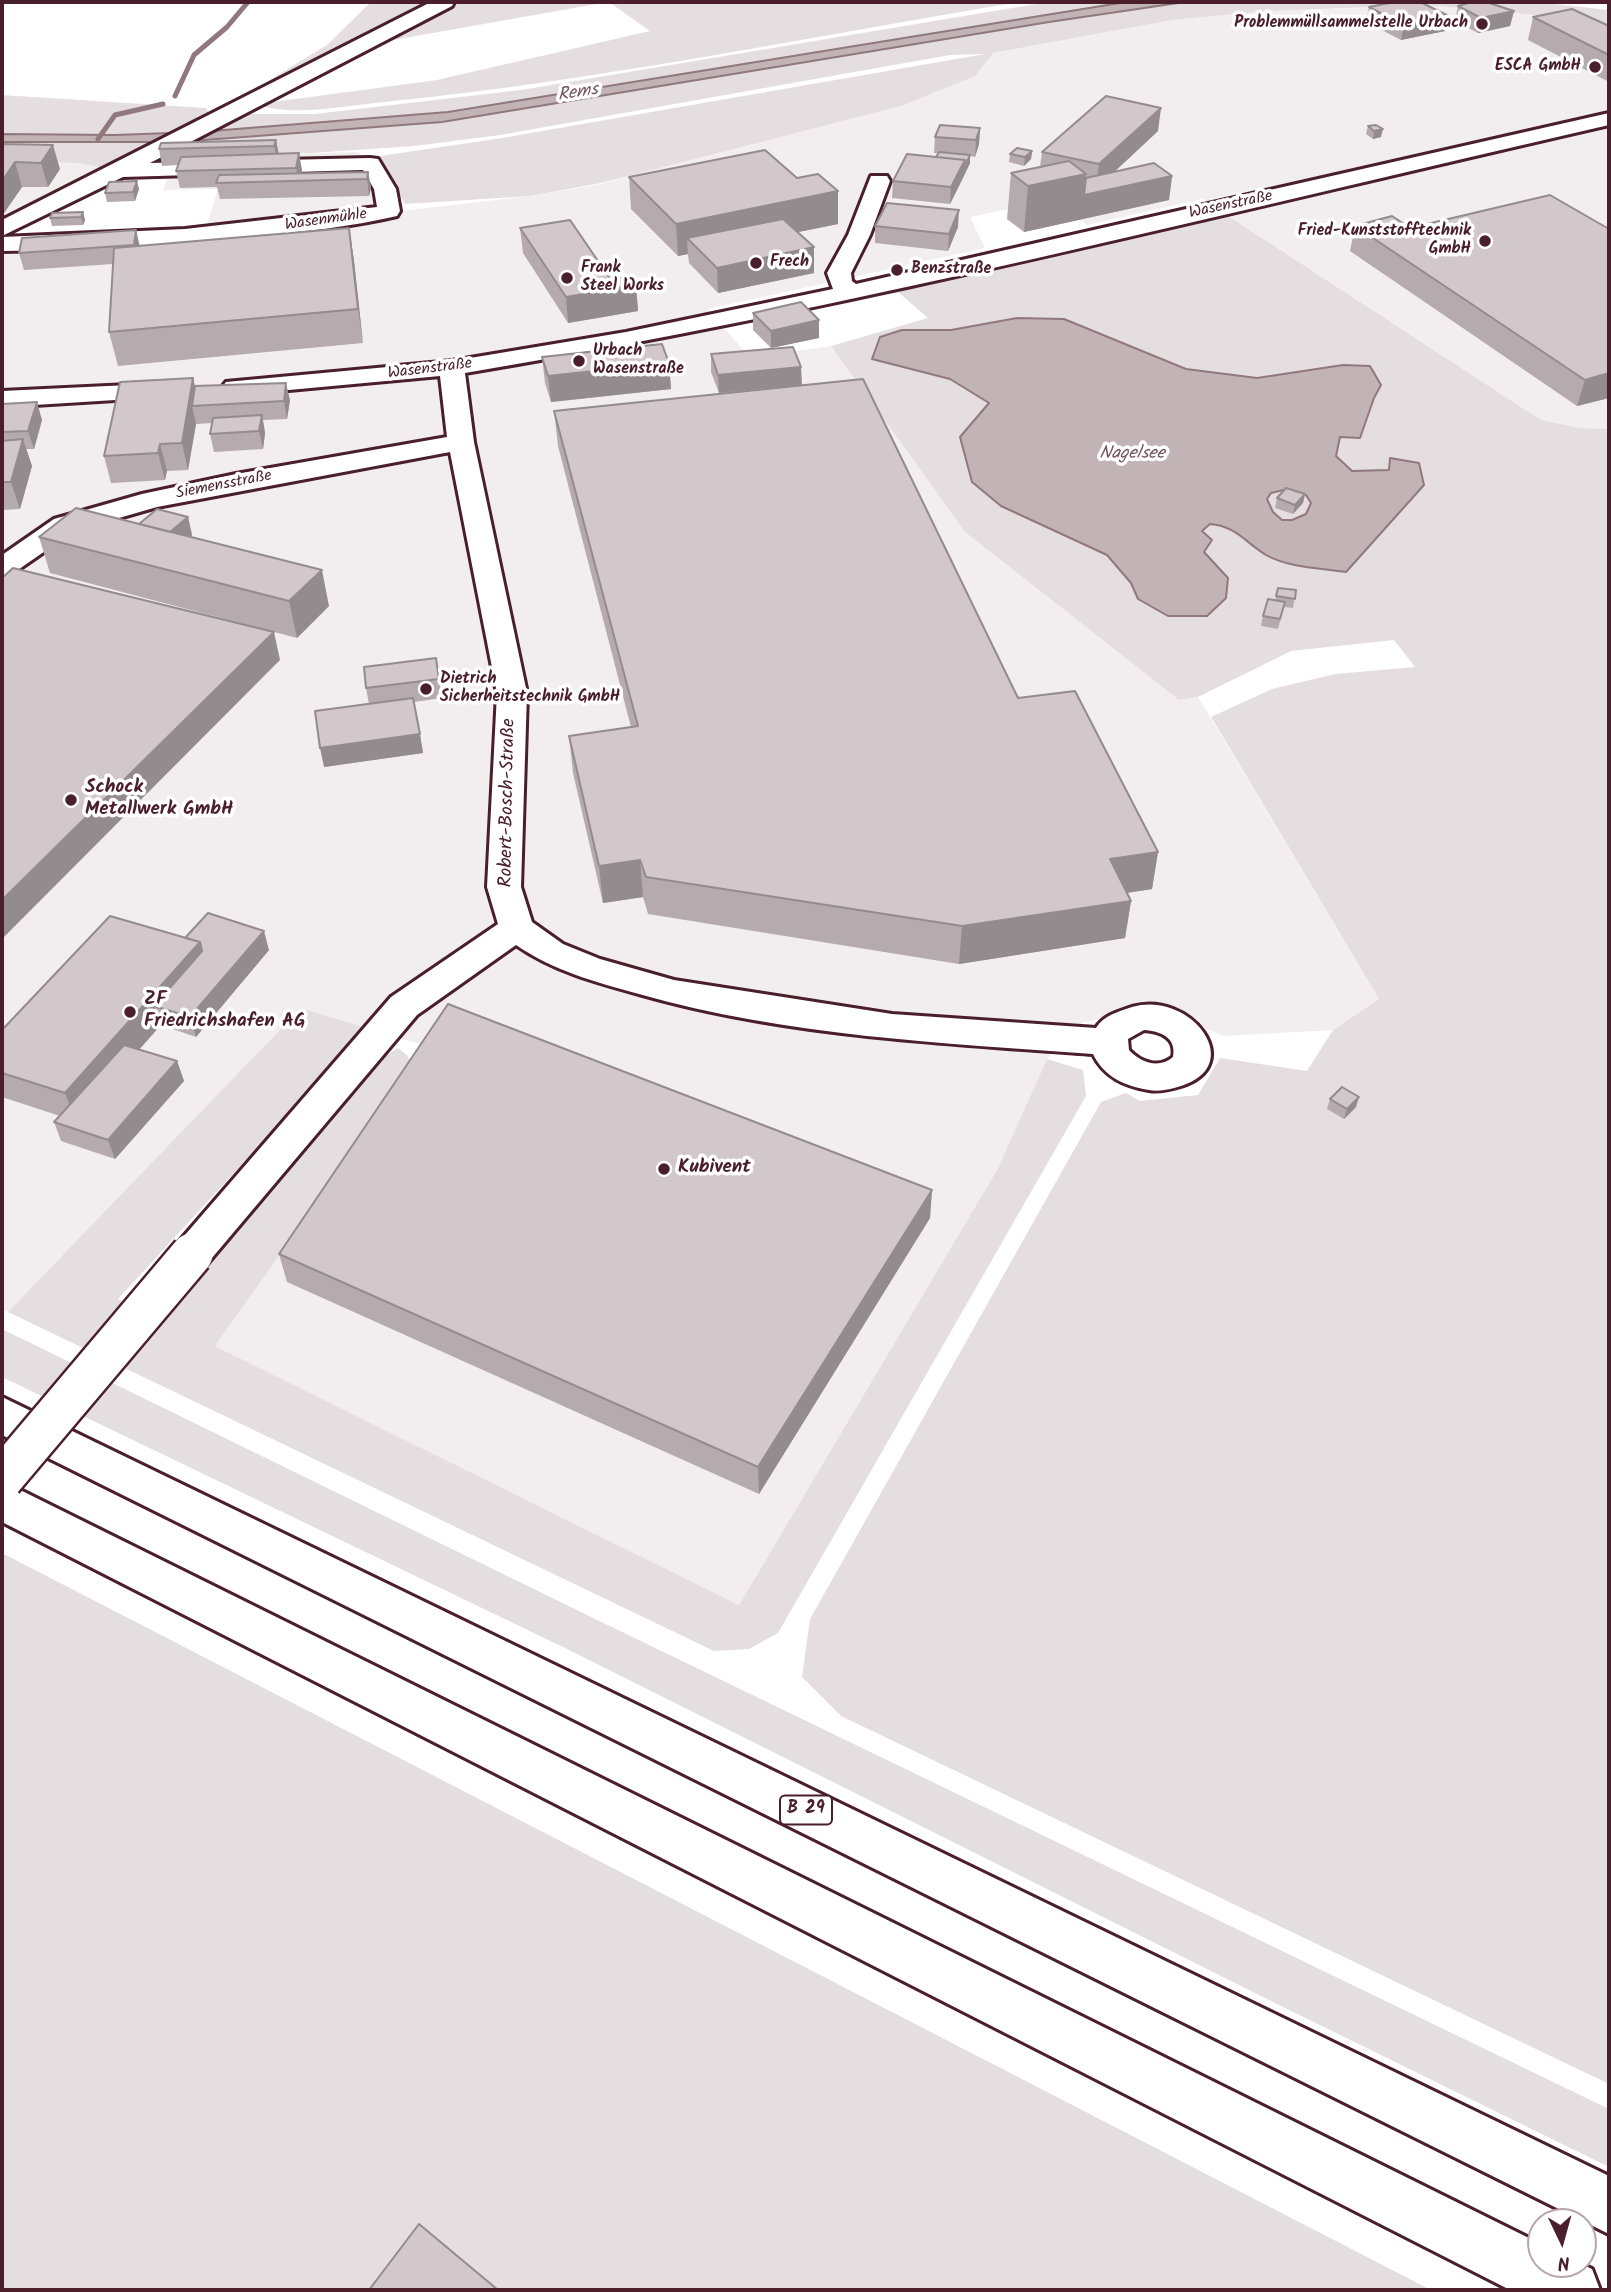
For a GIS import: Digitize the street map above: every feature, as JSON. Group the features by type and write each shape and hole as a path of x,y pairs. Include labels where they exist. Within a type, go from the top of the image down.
{"main road":[{"name":"Wasenmühle","path":"2,229 445,2"},
{"name":"Wasenstraße","path":"217,388 452,368 613,342 1324,187 1609,119"},
{"name":"Wasenmühle","path":"2,244 208,236 340,220 389,211 385,189 370,164 119,171"},
{"path":"852,292 841,284 839,273 859,236 879,181"},
{"name":"Robert-Bosch-Straße","path":"452,368 461,442 512,693 504,887 516,928"},
{"path":"2,399 191,390"},
{"name":"Siemensstraße","path":"2,568 64,526 152,500 236,482 461,442"},
{"path":"2,1479 404,1006 516,928 551,952 588,968 674,992 892,1027 1107,1042"},
{"name":"B 29","path":"2,1415 1609,2206"},
{"path":"2,1500 1571,2290"}],"shaded area":[{"path":"371,2 439,2 357,45 232,103 327,45"},
{"path":"458,2 608,2 382,42"},
{"path":"609,2 1019,2 702,57 464,93 303,110 271,108 258,104 437,80 650,31"},
{"path":"1048,2 1126,2 448,112 199,132 226,117 248,114 315,114 521,90"},
{"path":"1185,2 1537,2 1609,10 1609,25 1578,19 1426,5 1268,11 1173,20 993,53 975,76 901,106 601,183 530,196 405,204 373,157 502,138 985,54 950,55 500,135 415,146 311,153 148,157 178,142 442,122"},
{"path":"1426,5 1578,19 1609,25 1609,429 1580,428 1541,420 1203,199 1087,225 1056,199 970,217 985,248 708,309 750,358 831,346 965,532 1179,700 1198,697 1379,999 1333,1030 1224,1036 1151,1005 1082,1023 1047,1059 997,1170 739,1605 215,1346 427,1046 301,1008 53,1268 8,1312 2,1309 2,248 203,238 218,189 163,190 170,171 155,168 158,158 358,152 376,168 383,213 530,196 601,184 880,105 959,76 993,53 1173,20 1268,11"},
{"path":"2,95 206,108 211,116 183,133 2,134"},
{"path":"2,142 160,143 109,169 77,163 2,161"},
{"path":"2,161 77,163 109,169 2,233"},
{"path":"1227,215 1541,420 1580,428 1609,429 1609,2084 841,1716 802,1677 810,1619 1101,1102 1126,1093 1140,1101 1198,1095 1220,1058 1307,1071 1333,1030 1379,999 1211,717 1272,689 1335,674 1415,667 1394,640 1291,651 1198,697 1179,700 965,532 831,346 928,318 898,292 1105,240","holes":["1017,318 1137,348 1186,369 1257,378 1343,365 1381,385 1360,438 1340,437 1336,456 1352,471 1389,470 1390,458 1424,485 1407,502 1266,555 1224,525 1210,524 1202,532 1204,552 1228,578 1138,599 1131,583 1107,555 1001,506 990,403 950,379 902,330 951,330"]},
{"path":"1288,489 1306,495 1311,503 1306,514 1292,520 1282,520 1273,512 1267,499 1271,493"},
{"path":"301,1008 367,1028 118,1299 158,1318 190,1287 376,1062 398,1048 408,1056 412,1068 215,1346 739,1605 997,1170 1047,1059 1083,1070 1086,1096 778,1633 749,1649 714,1651 8,1312"},
{"path":"2,1329 1609,2109 1609,2167 565,1648 2,1377"},
{"path":"2,1553 1431,2290 2,2290"}],"water":[{"name":"Rems","path":"1126,2 1185,2 442,122 178,142 2,142 2,134 115,135 199,132 448,112"},
{"name":"Nagelsee","path":"1017,318 1064,319 1186,369 1257,378 1343,365 1370,366 1381,385 1360,438 1340,437 1336,456 1352,471 1389,470 1390,458 1419,463 1424,485 1346,572 1295,565 1275,559 1227,528 1210,524 1202,531 1212,540 1204,552 1228,578 1226,598 1207,616 1168,616 1138,599 1131,583 1107,555 1001,506 972,482 960,437 989,403 950,379 872,359 880,337 902,330 951,330","holes":["1288,489 1306,495 1311,503 1306,514 1292,520 1282,520 1273,512 1267,499 1271,493"]}],"building":[{"path":"1395,2 1420,2 1449,16 1404,25 1369,7"},
{"path":"1486,2 1514,11 1481,18 1458,6"},
{"path":"1572,9 1609,26 1609,55 1533,17"},
{"path":"1106,96 1161,108 1099,164 1042,152"},
{"path":"940,125 980,128 976,140 935,137"},
{"path":"1376,125 1383,129 1374,131 1368,126"},
{"path":"276,140 274,146 159,149 161,143"},
{"path":"2,144 53,145 41,163 15,162 2,181"},
{"path":"1017,148 1032,151 1025,157 1010,154"},
{"path":"765,150 797,178 818,174 838,191 676,224 629,177"},
{"path":"939,152 970,155 964,168 965,160 936,157"},
{"path":"299,153 296,168 176,171 181,157"},
{"path":"907,154 965,160 951,187 893,181"},
{"path":"1069,161 1086,174 1028,186 1011,173"},
{"path":"1154,163 1172,176 1084,195 1086,178"},
{"path":"368,172 367,179 216,183 219,175"},
{"path":"137,181 133,192 105,193 109,182"},
{"path":"1550,195 1609,229 1609,373 1585,380 1355,226 1392,216 1410,228"},
{"path":"887,203 959,210 949,234 875,226"},
{"path":"83,212 81,217 50,218 52,213"},
{"path":"783,219 814,247 717,268 687,238"},
{"path":"570,220 611,280 630,276 636,285 566,297 520,228"},
{"path":"349,228 358,309 109,332 114,248"},
{"path":"136,230 134,245 19,253 22,238"},
{"path":"801,302 819,320 771,331 753,313"},
{"path":"662,344 669,363 548,376 542,357"},
{"path":"793,347 801,367 718,375 711,354"},
{"path":"193,378 182,443 160,444 158,453 104,456 120,382"},
{"path":"863,379 1018,698 1075,691 1158,852 1110,859 1131,901 962,926 646,877 640,860 599,866 569,736 638,726 554,411"},
{"path":"286,383 284,401 192,406 195,386"},
{"path":"37,402 28,431 2,432 2,404"},
{"path":"262,415 259,431 210,434 213,418"},
{"path":"23,439 11,482 2,482 2,441"},
{"path":"1286,488 1305,494 1295,505 1277,498"},
{"path":"76,508 322,570 289,601 39,537"},
{"path":"157,509 188,517 170,532 139,524"},
{"name":"Schock Metallwerk GmbH","path":"13,568 274,632 2,900 2,578"},
{"path":"1278,588 1296,590 1295,599 1276,596"},
{"path":"1268,599 1285,602 1280,619 1263,616"},
{"path":"436,658 439,679 366,688 364,667"},
{"path":"413,698 420,734 320,748 315,711"},
{"path":"208,913 264,931 190,1017 154,1006 202,951 200,942 185,938"},
{"path":"110,916 200,942 65,1093 2,1073 2,1030"},
{"path":"448,1004 932,1190 758,1467 279,1254"},
{"path":"124,1045 177,1061 108,1140 54,1122"},
{"path":"1342,1087 1359,1097 1347,1109 1330,1099"},
{"path":"419,2224 498,2290 369,2290"}],"waterway":[{"path":"175,96 194,55 227,27 248,2"},
{"path":"98,139 115,115 163,104"}],"place":[{"name":"Problemmüllsammelstelle Urbach","path":"1482,24"},
{"name":"ESCA GmbH","path":"1595,67"},
{"name":"Fried-Kunststofftechnik GmbH","path":"1485,241"},
{"name":"Frech","path":"756,263"},
{"name":"Benzstraße","path":"897,270"},
{"name":"Frank Steel Works","path":"567,278"},
{"name":"Urbach Wasenstraße","path":"579,361"},
{"name":"Dietrich Sicherheitstechnik GmbH","path":"426,689"},
{"name":"Schock Metallwerk GmbH","path":"71,800"},
{"name":"ZF Friedrichshafen AG","path":"130,1012"},
{"name":"Kubivent","path":"664,1169"}]}
